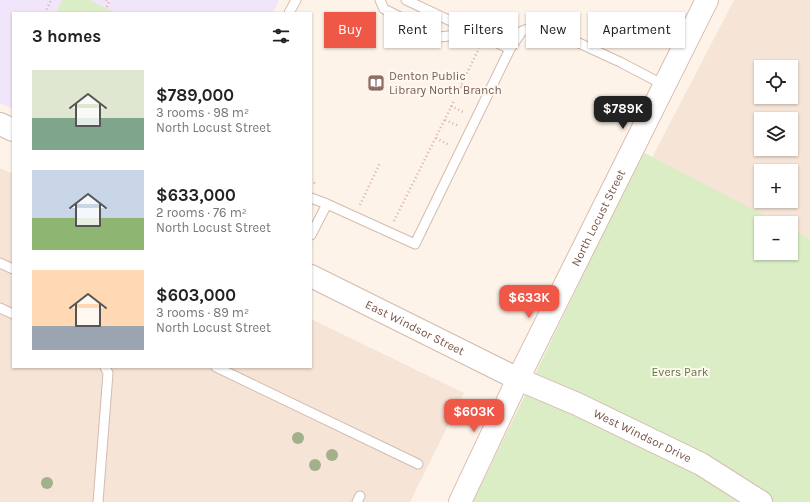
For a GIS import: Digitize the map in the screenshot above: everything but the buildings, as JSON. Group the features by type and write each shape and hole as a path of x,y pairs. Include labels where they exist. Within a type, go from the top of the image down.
{"main road":[{"name":"North Locust Street","path":"460,502 518,378 707,0"},
{"path":"0,124 12,130"},
{"name":"East Windsor Street","path":"312,276 518,378"},
{"name":"West Windsor Drive","path":"518,378 577,404 701,464 761,502"}],"lane":[{"path":"290,12 296,0"},
{"path":"380,0 384,10 440,37 449,36"},
{"path":"406,0 449,20"},
{"path":"312,198 415,244 510,49 522,31 540,25 620,62 664,85"},
{"path":"312,233 326,204"},
{"path":"0,263 12,269"},
{"path":"0,308 12,314"},
{"path":"98,502 108,373 106,368"},
{"path":"218,368 418,464"}],"path":[{"path":"45,12 51,0"},
{"path":"106,0 109,2 106,8"},
{"path":"460,88 479,48"},
{"path":"387,219 394,222 454,101"},
{"path":"360,205 380,163"},
{"path":"312,181 322,187"},
{"path":"354,203 366,209"}],"shaded area":[{"path":"0,0 279,0 273,12 12,12 12,109 0,103"},
{"name":"Evers Park","path":"734,0 810,0 810,502 535,383"},
{"path":"0,168 12,174 12,368 312,368 312,319 464,393 410,502 0,502"}],"green space":[{"path":"62,0 89,0 114,12 56,12"},
{"name":"Evers Park","path":"643,152 766,216 754,216 754,260 798,260 798,233 810,239 810,502 473,502"}],"place":[{"name":"Denton Public Library North Branch","path":"376,83"}]}
